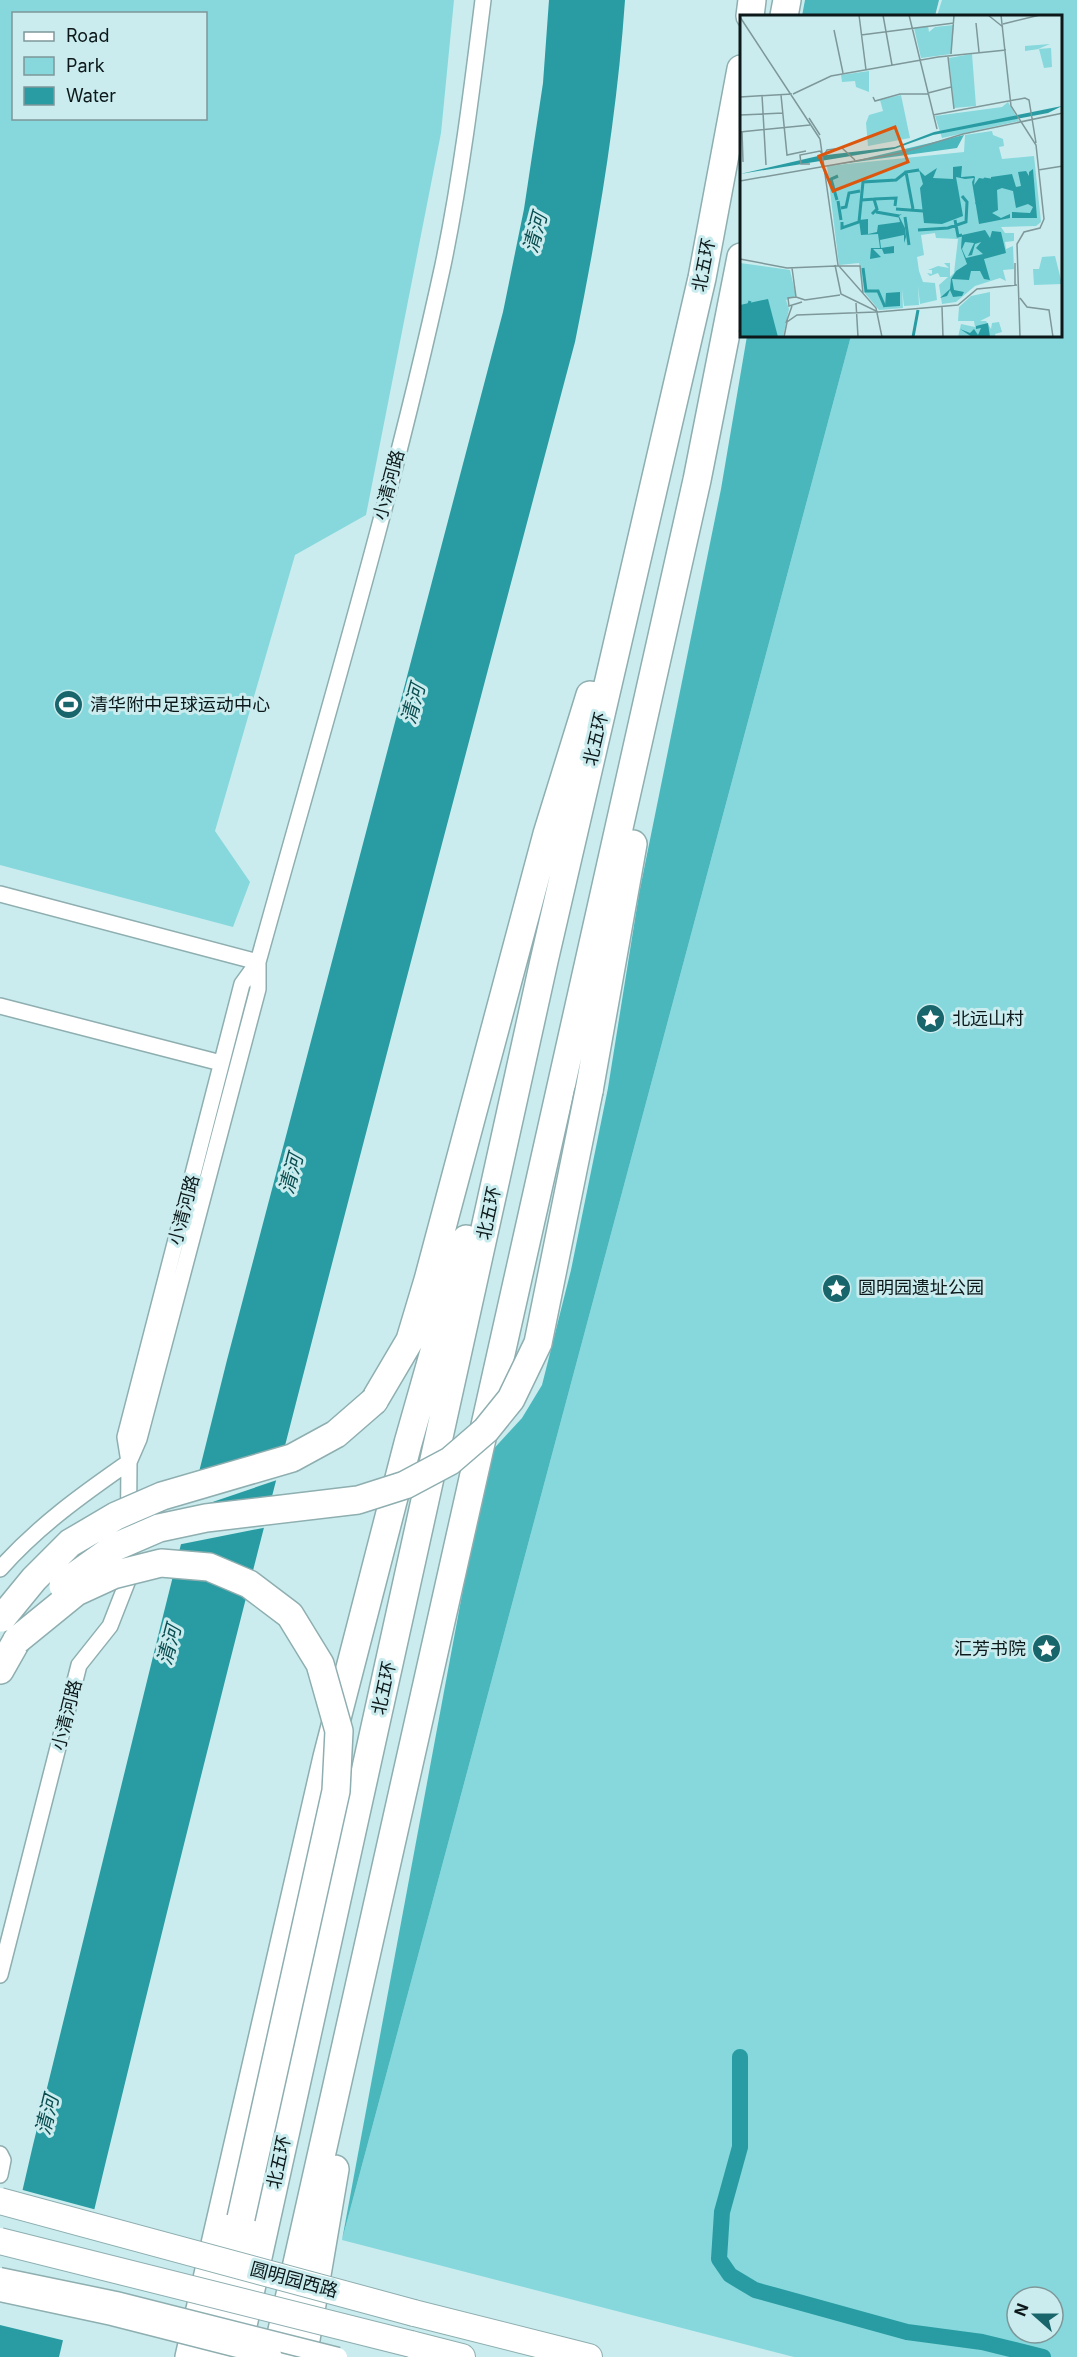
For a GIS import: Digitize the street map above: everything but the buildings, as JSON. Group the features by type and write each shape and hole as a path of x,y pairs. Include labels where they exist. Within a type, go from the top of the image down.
{"highway":[{"path":"750,15 752,0"},
{"path":"784,15 787,0"},
{"name":"北五环","path":"236,2357 544,961 702,279 740,74"},
{"name":"北五环","path":"275,2357 697,480 740,262"},
{"path":"0,1670 9,1630 34,1579 70,1543 116,1516 162,1496 292,1458 336,1434 374,1401 410,1340 547,834 658,473"},
{"path":"9,1630 69,1580 115,1547 159,1528 206,1518 358,1500 405,1485 450,1461 486,1430 511,1400 538,1343 589,1091 697,480"},
{"path":"189,2357 327,1756 408,1443 544,961"},
{"path":"9,1630 76,1592 113,1575 161,1563 209,1567 249,1584 290,1615 320,1664 339,1731 336,1791 211,2357"},
{"path":"303,2357 401,1792"},
{"name":"圆明园西路","path":"3,2201 414,2313 589,2357"},
{"name":"圆明园西路","path":"2,2242 462,2357"}],"street":[{"name":"小清河路","path":"129,1462 139,1439 258,989 258,962 399,450 441,274 471,103 483,0"},
{"path":"0,894 258,962"},
{"name":"小清河路","path":"0,1975 79,1665 110,1626 128,1580 129,1462 125,1437 242,984 258,962"},
{"path":"0,1006 221,1064"},
{"path":"0,1569 16,1551 65,1507 129,1462"},
{"path":"0,2277 117,2301 338,2357"},
{"path":"0,2292 112,2316 275,2357"}],"green space":[{"path":"0,0 454,0 441,133 366,515 295,555 215,831 250,882 233,927 0,865"},
{"name":"圆明园遗址公园","path":"942,0 1077,0 1077,2357 794,2357 342,2240 850,338 1062,338 1062,15 937,15"}],"shaded area":[{"path":"805,0 939,0 935,15 802,15"},
{"path":"747,338 850,338 342,2240 488,1455 522,1418 542,1385 571,1270 608,1088 639,894 721,489"}],"water":[{"name":"清河","path":"549,0 625,0 606,172 575,342 246,1599 59,2357 0,2357 0,2287 161,1624 227,1360 503,312 524,209 543,83"}],"pier":[{"path":"285,1459 280,1479 186,1511 191,1490"},
{"path":"273,1507 268,1527 177,1545 182,1525"},
{"path":"19,2189 97,2210 66,2341 0,2325 0,2274"}],"waterway":[{"path":"740,2057 740,2147 722,2212 719,2259 730,2275 755,2290 907,2332 982,2342 1043,2357"}],"place":[{"name":"清华附中足球运动中心","path":"69,705"},
{"name":"北远山村","path":"931,1019"},
{"name":"圆明园遗址公园","path":"837,1288"},
{"name":"汇芳书院","path":"1047,1649"}]}
